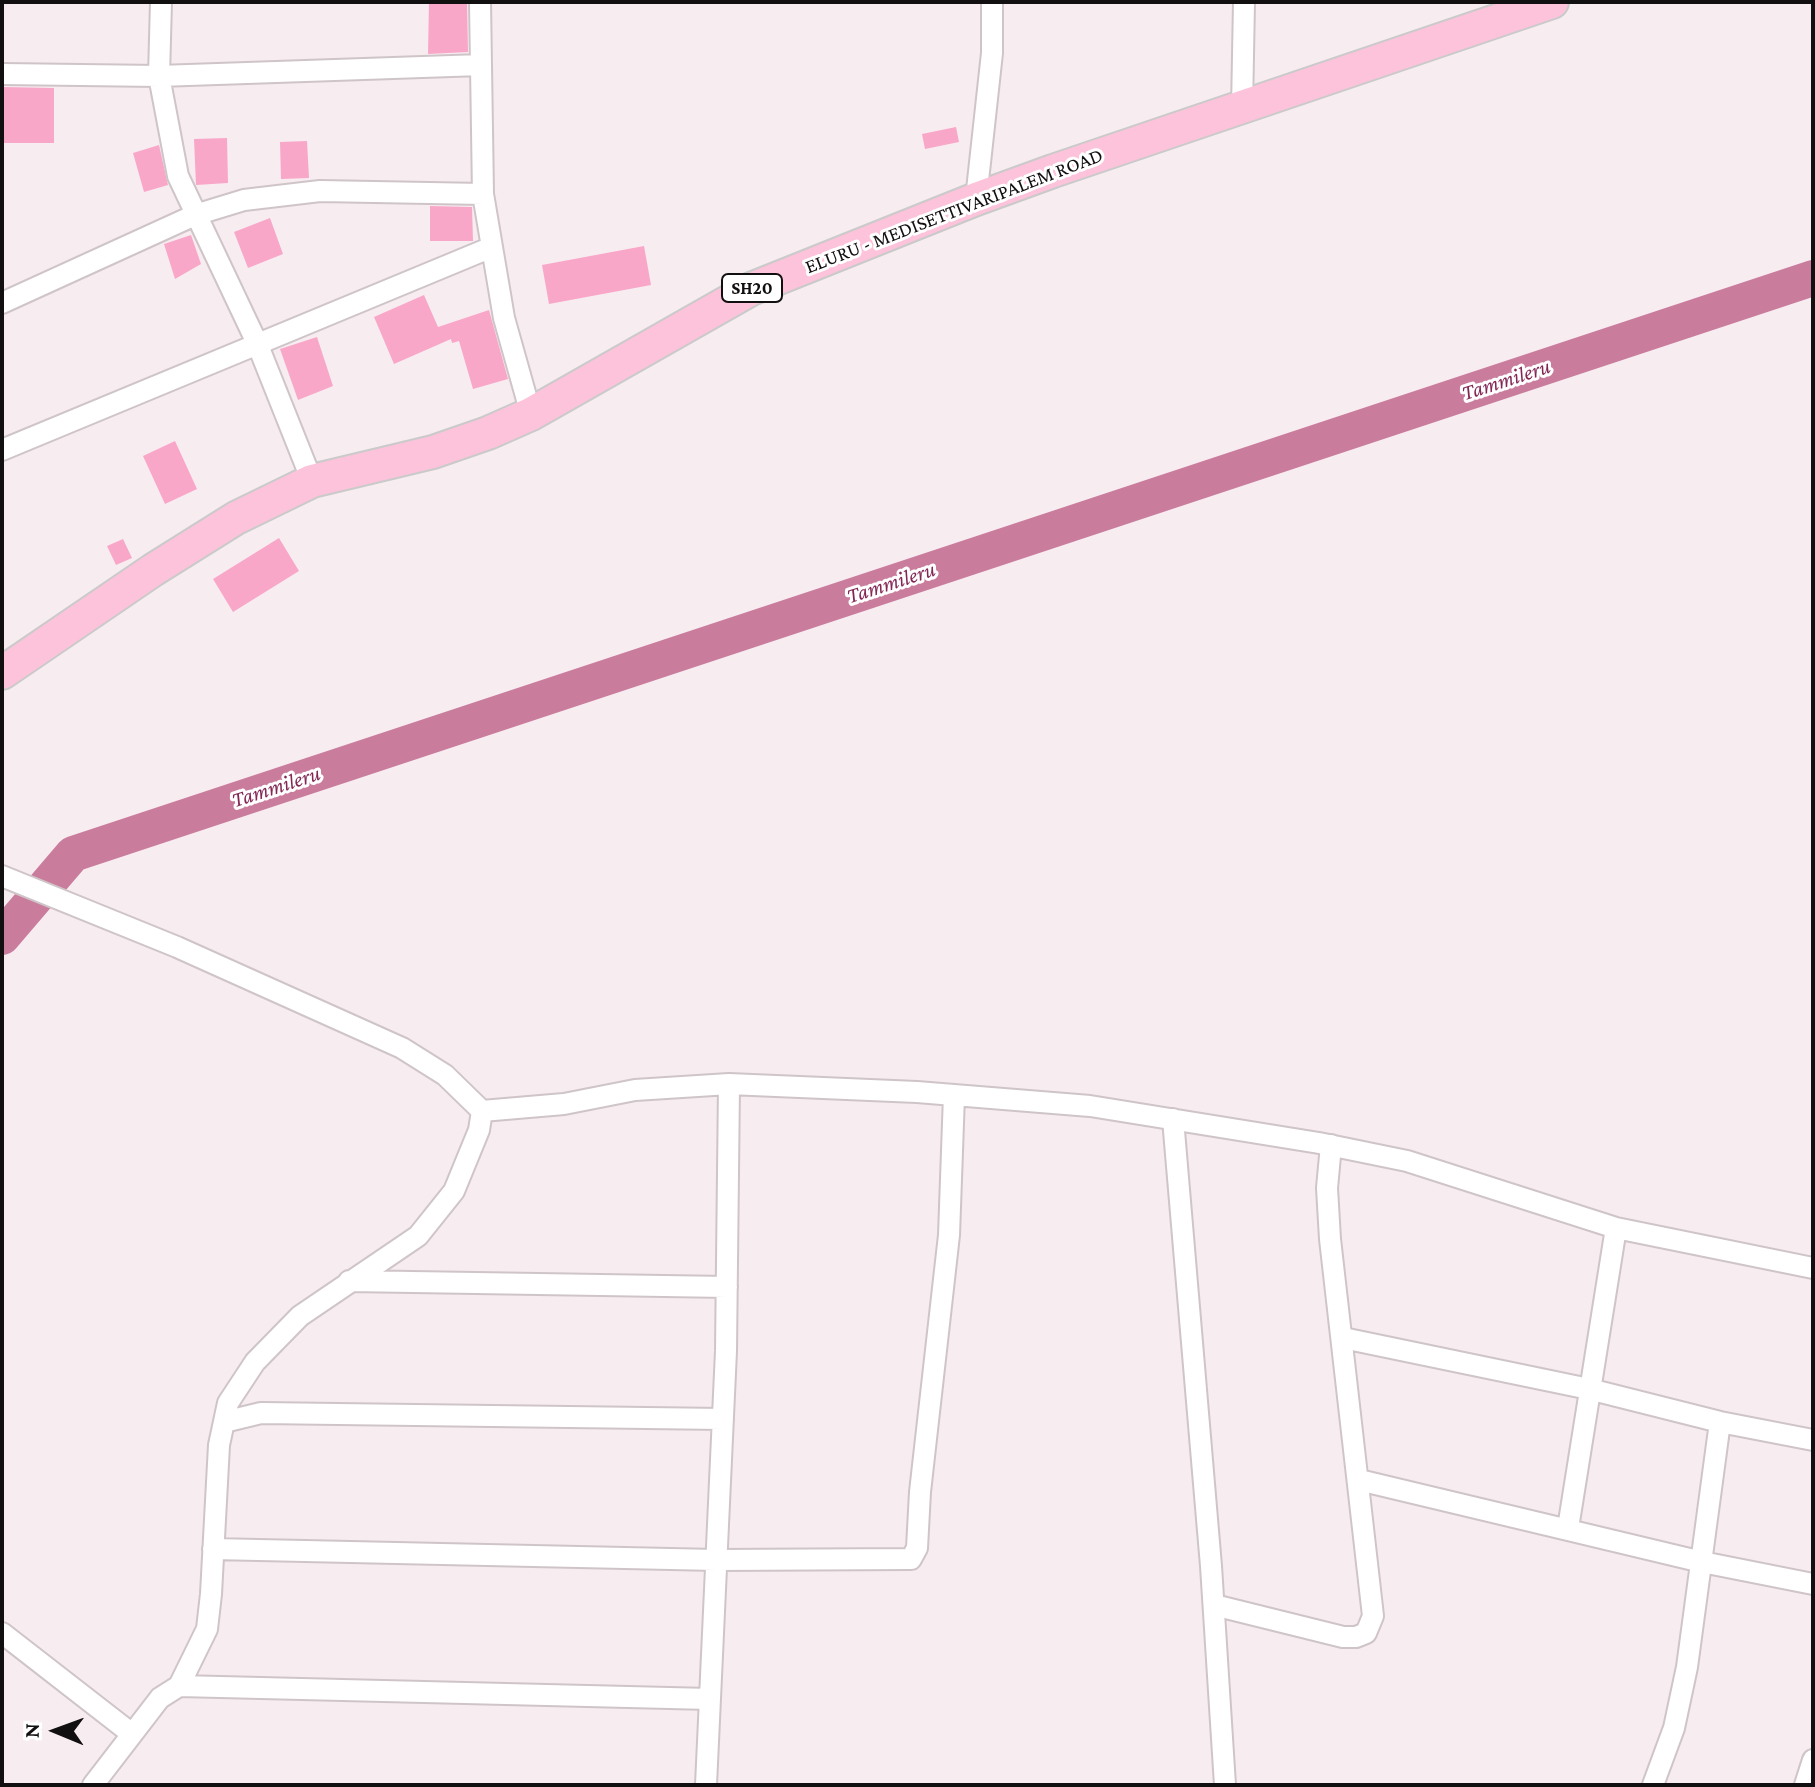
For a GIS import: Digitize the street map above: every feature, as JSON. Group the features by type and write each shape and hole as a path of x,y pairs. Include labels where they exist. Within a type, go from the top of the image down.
{"main road":[{"name":"ELURU - MEDISETTIVARIPALEM ROAD","path":"2,673 153,570 236,518 312,481 433,452 531,414 751,289 976,199 1552,2"}],"street":[{"path":"161,2 159,76 178,176 257,343 312,481"},
{"path":"480,2 483,194 504,318 531,414"},
{"path":"976,199 992,53 992,2"},
{"path":"1242,109 1244,2"},
{"path":"2,74 159,76 481,65"},
{"path":"2,303 195,215 244,200 320,191 483,194"},
{"path":"2,450 492,247"},
{"path":"2,876 295,998 402,1048 445,1075 482,1111 564,1104 635,1090 729,1084 954,1095 1090,1106 1331,1145 1407,1161 1616,1228 1813,1268"},
{"path":"706,1785 723,1419 729,1084"},
{"path":"213,1549 716,1560 911,1559 917,1548 920,1492 949,1235 954,1095"},
{"path":"179,1686 207,1629 219,1445 228,1403 255,1362 300,1316 418,1236 454,1191 479,1130 482,1111"},
{"path":"1173,1119 1214,1605 1225,1785"},
{"path":"1214,1605 1343,1637 1366,1633 1373,1616 1330,1239 1327,1188 1331,1145"},
{"path":"1568,1528 1616,1228"},
{"path":"349,1281 727,1287"},
{"path":"1343,1338 1813,1440"},
{"path":"224,1422 261,1413 723,1419"},
{"path":"1653,1785 1674,1728 1687,1667 1720,1422"},
{"path":"1359,1480 1702,1562 1813,1584"},
{"path":"2,1633 132,1734"},
{"path":"93,1785 160,1698 179,1686 710,1699"},
{"path":"1805,1785 1813,1760"}],"building":[{"path":"429,2 467,2 468,52 428,54"},
{"path":"2,87 54,88 54,143 2,143"},
{"path":"956,127 959,142 925,149 922,134"},
{"path":"227,138 228,183 196,185 194,139"},
{"path":"307,141 309,178 281,179 280,142"},
{"path":"159,145 168,185 144,192 133,153"},
{"path":"430,206 472,207 473,241 430,241"},
{"path":"270,218 283,254 248,268 234,232"},
{"path":"191,235 201,264 175,279 164,244"},
{"path":"644,246 651,285 549,304 542,265"},
{"path":"424,295 438,327 489,310 508,379 473,389 459,341 452,343 451,339 394,364 374,317"},
{"path":"317,337 333,386 298,400 280,349"},
{"path":"175,441 197,489 165,504 143,456"},
{"path":"279,538 299,571 233,612 213,579"},
{"path":"123,539 132,558 116,565 107,546"}],"waterway":[{"name":"Tammileru","path":"2,937 73,854 1813,278"}]}
